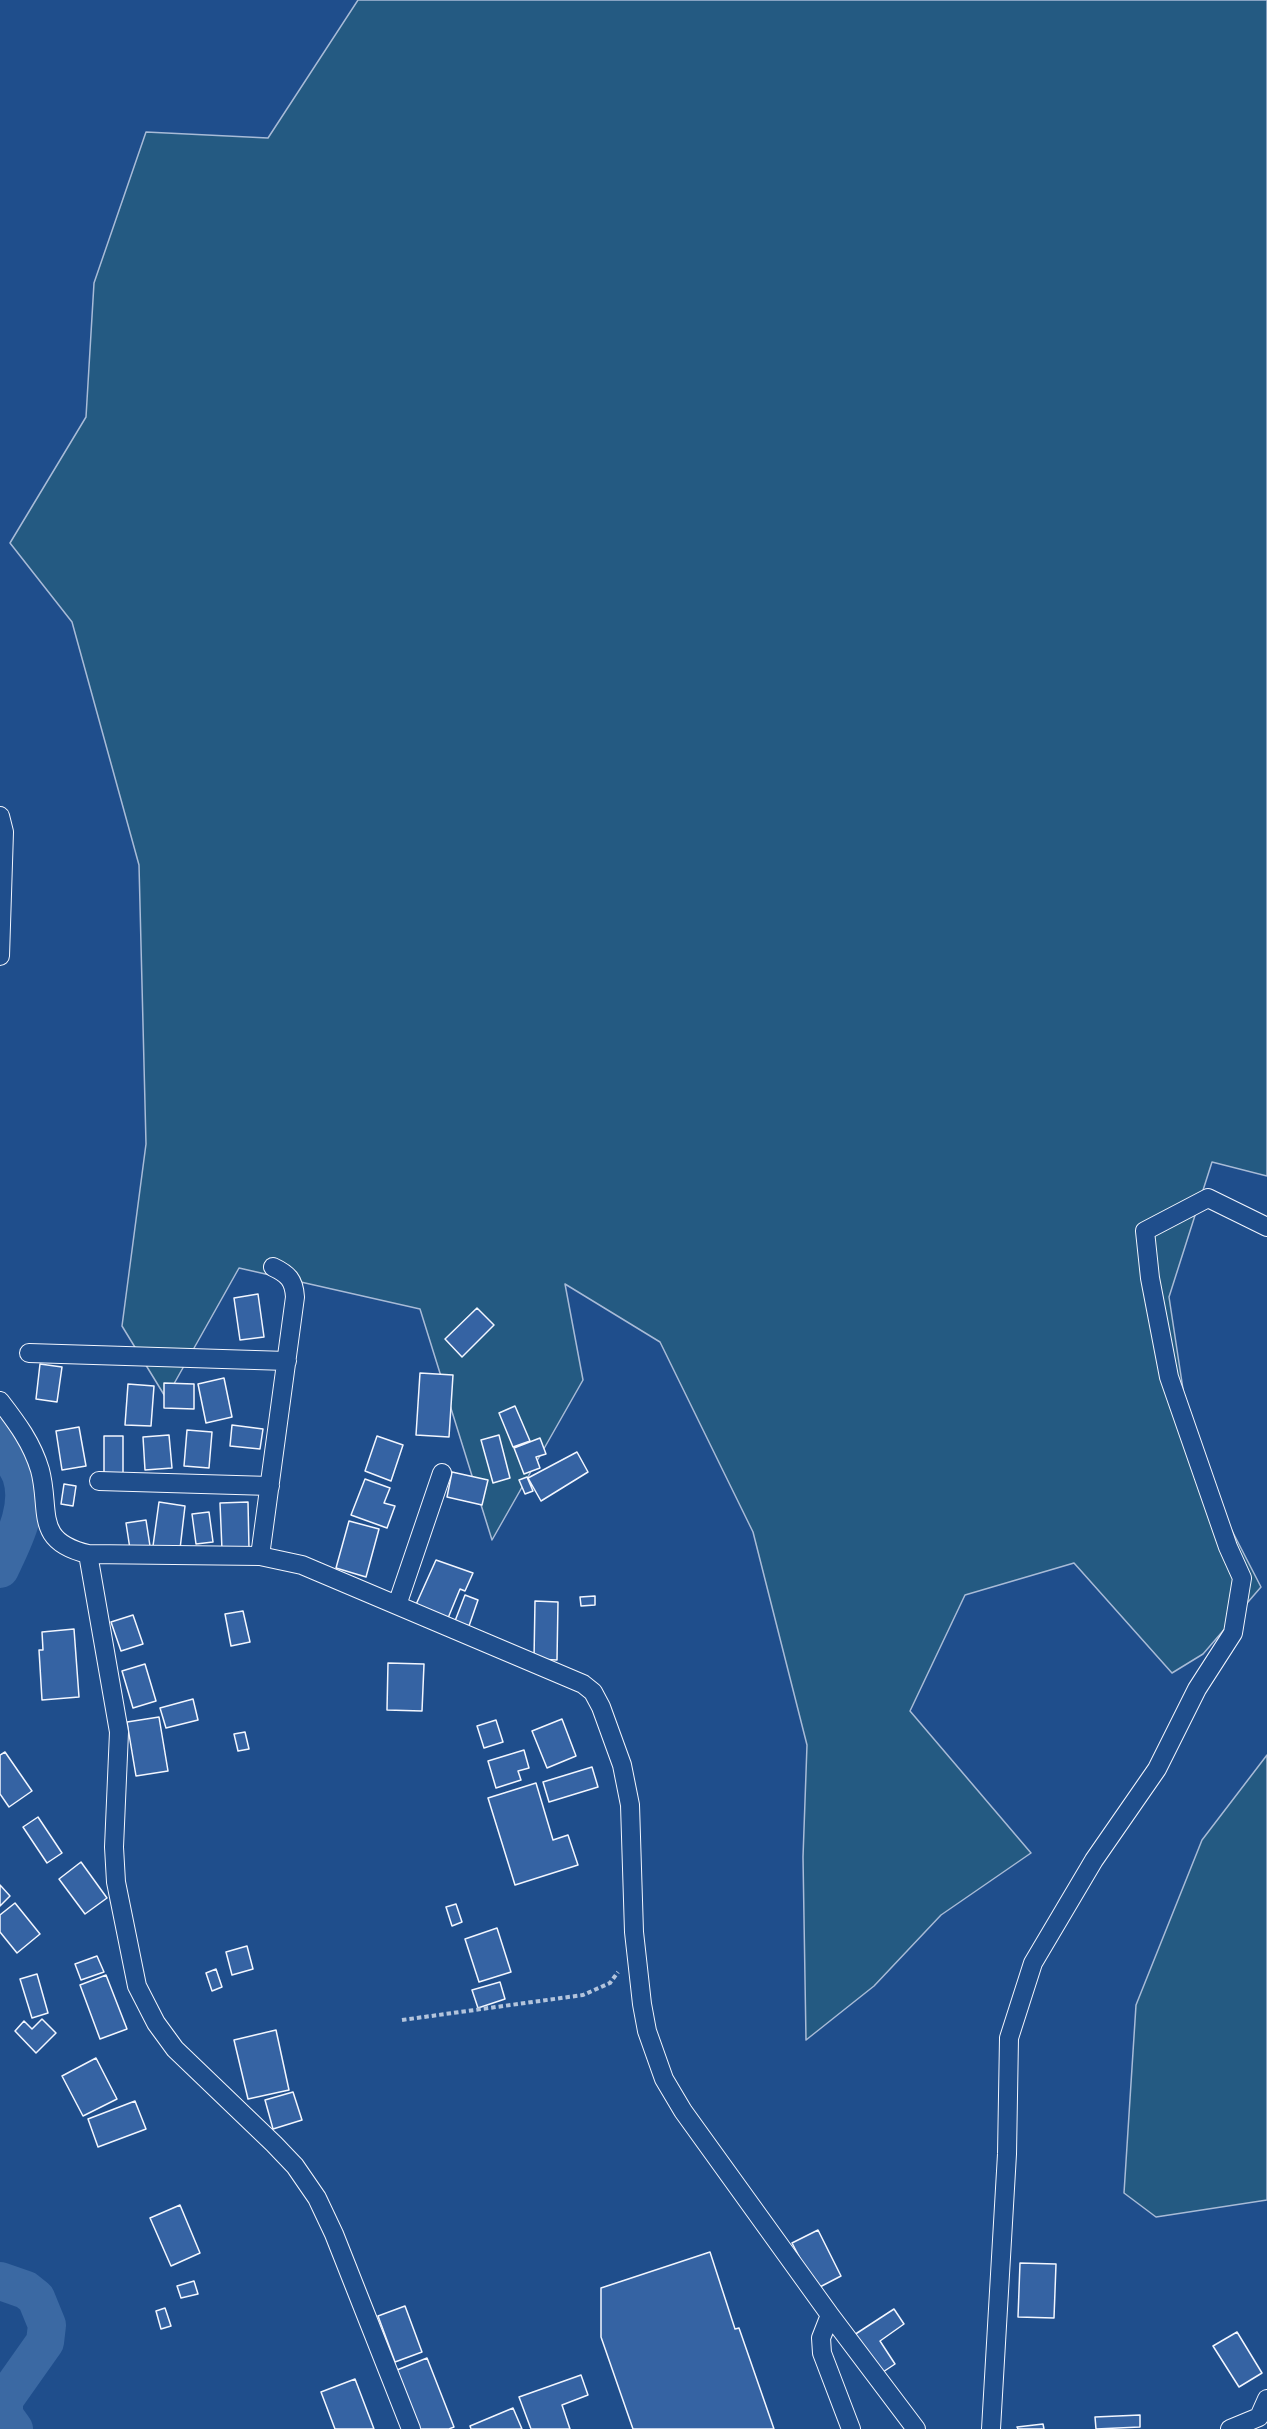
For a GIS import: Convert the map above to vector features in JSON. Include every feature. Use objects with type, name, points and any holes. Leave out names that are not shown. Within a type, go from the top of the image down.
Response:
[{"type":"street","points":[[0,816],[4,832],[0,944]]},
{"type":"street","points":[[991,2429],[1007,2154],[1010,2038],[1033,1963],[1094,1860],[1157,1769],[1197,1689],[1233,1633],[1242,1578],[1228,1547],[1169,1377],[1150,1278],[1145,1232],[1208,1198],[1267,1227]]},
{"type":"street","points":[[260,1556],[295,1297],[294,1284],[286,1273],[273,1267]]},
{"type":"street","points":[[28,1353],[287,1361]]},
{"type":"street","points":[[0,1401],[22,1428],[32,1448],[40,1472],[46,1523],[54,1537],[68,1549],[88,1554],[260,1556],[302,1565],[583,1684],[593,1692],[622,1766],[630,1805],[634,1932],[642,2004],[647,2031],[664,2079],[683,2111],[830,2315],[916,2429]]},
{"type":"street","points":[[397,1605],[442,1473]]},
{"type":"street","points":[[99,1481],[270,1486]]},
{"type":"street","points":[[88,1554],[119,1732],[114,1847],[116,1882],[137,1986],[156,2023],[175,2049],[281,2151],[317,2198],[334,2234],[411,2429]]},
{"type":"street","points":[[830,2315],[821,2338],[822,2353],[851,2429]]},
{"type":"street","points":[[1230,2429],[1262,2423],[1267,2398]]},
{"type":"path","points":[[402,2020],[583,1995],[610,1983],[622,1963]]},
{"type":"shaded area","points":[[358,0],[1267,0],[1267,1176],[1212,1162],[1169,1297],[1193,1455],[1261,1587],[1203,1654],[1172,1673],[1074,1563],[965,1595],[910,1711],[1031,1853],[941,1915],[874,1986],[806,2040],[803,1857],[807,1745],[753,1532],[660,1342],[565,1284],[583,1380],[492,1540],[420,1309],[239,1268],[166,1398],[122,1326],[146,1144],[139,865],[72,622],[10,543],[86,417],[94,283],[146,132],[268,138]]},
{"type":"shaded area","points":[[1267,1755],[1267,2200],[1156,2217],[1124,2193],[1136,2005],[1202,1840]]},
{"type":"building","points":[[258,1294],[264,1337],[240,1340],[234,1298]]},
{"type":"building","points":[[477,1308],[494,1325],[462,1357],[445,1339]]},
{"type":"building","points":[[40,1364],[62,1367],[57,1402],[36,1399]]},
{"type":"building","points":[[420,1373],[453,1375],[449,1437],[416,1435]]},
{"type":"building","points":[[224,1378],[232,1417],[206,1423],[198,1384]]},
{"type":"building","points":[[164,1383],[194,1384],[194,1409],[164,1408]]},
{"type":"building","points":[[128,1384],[154,1386],[151,1426],[125,1425]]},
{"type":"building","points":[[515,1406],[530,1441],[513,1447],[499,1413]]},
{"type":"building","points":[[232,1425],[263,1429],[260,1449],[230,1446]]},
{"type":"building","points":[[79,1427],[86,1466],[62,1470],[56,1431]]},
{"type":"building","points":[[187,1430],[212,1432],[209,1468],[184,1466]]},
{"type":"building","points":[[169,1435],[172,1468],[145,1470],[143,1437]]},
{"type":"building","points":[[499,1435],[510,1478],[493,1483],[481,1440]]},
{"type":"building","points":[[104,1436],[123,1436],[123,1473],[104,1473]]},
{"type":"building","points":[[377,1436],[403,1445],[391,1481],[365,1471]]},
{"type":"building","points":[[540,1438],[546,1454],[536,1457],[540,1468],[524,1474],[514,1448]]},
{"type":"building","points":[[577,1452],[588,1472],[541,1501],[528,1478]]},
{"type":"building","points":[[452,1472],[488,1480],[482,1505],[447,1497]]},
{"type":"building","points":[[527,1477],[533,1491],[525,1494],[519,1480]]},
{"type":"building","points":[[365,1479],[390,1488],[384,1503],[395,1506],[387,1528],[351,1515]]},
{"type":"building","points":[[64,1484],[76,1486],[73,1506],[61,1504]]},
{"type":"building","points":[[159,1502],[185,1506],[180,1549],[153,1546]]},
{"type":"building","points":[[248,1502],[249,1549],[222,1550],[220,1503]]},
{"type":"building","points":[[209,1512],[213,1542],[196,1544],[192,1514]]},
{"type":"building","points":[[146,1520],[150,1546],[130,1549],[126,1523]]},
{"type":"building","points":[[349,1521],[379,1529],[366,1577],[336,1568]]},
{"type":"building","points":[[436,1560],[473,1573],[465,1591],[460,1589],[446,1623],[414,1609]]},
{"type":"building","points":[[465,1595],[478,1600],[469,1626],[455,1621]]},
{"type":"building","points":[[595,1596],[595,1605],[581,1606],[580,1597]]},
{"type":"building","points":[[535,1601],[558,1602],[557,1660],[534,1659]]},
{"type":"building","points":[[243,1611],[250,1642],[231,1646],[225,1614]]},
{"type":"building","points":[[133,1615],[143,1644],[121,1651],[111,1622]]},
{"type":"building","points":[[74,1629],[79,1697],[42,1700],[39,1650],[43,1650],[42,1632]]},
{"type":"building","points":[[388,1663],[424,1664],[422,1711],[387,1710]]},
{"type":"building","points":[[145,1664],[156,1701],[133,1708],[122,1671]]},
{"type":"building","points":[[193,1699],[198,1720],[166,1728],[160,1708]]},
{"type":"building","points":[[159,1717],[168,1771],[136,1776],[127,1722]]},
{"type":"building","points":[[562,1719],[576,1756],[547,1768],[532,1731]]},
{"type":"building","points":[[496,1720],[503,1742],[484,1748],[477,1726]]},
{"type":"building","points":[[245,1732],[249,1749],[238,1751],[234,1734]]},
{"type":"building","points":[[524,1750],[529,1768],[518,1771],[521,1780],[496,1788],[488,1761]]},
{"type":"building","points":[[5,1752],[32,1791],[9,1807],[0,1794],[0,1755]]},
{"type":"building","points":[[592,1767],[598,1787],[549,1802],[543,1782]]},
{"type":"building","points":[[536,1783],[553,1840],[568,1835],[578,1865],[515,1885],[488,1798]]},
{"type":"building","points":[[38,1817],[62,1853],[47,1863],[23,1827]]},
{"type":"building","points":[[81,1862],[107,1898],[85,1914],[59,1879]]},
{"type":"building","points":[[0,1885],[10,1896],[0,1906]]},
{"type":"building","points":[[15,1903],[40,1934],[17,1953],[0,1932],[0,1915]]},
{"type":"building","points":[[456,1904],[462,1922],[452,1926],[446,1907]]},
{"type":"building","points":[[497,1928],[511,1972],[479,1982],[465,1939]]},
{"type":"building","points":[[247,1946],[253,1969],[232,1975],[226,1952]]},
{"type":"building","points":[[97,1956],[104,1972],[81,1980],[75,1964]]},
{"type":"building","points":[[216,1969],[222,1987],[212,1991],[206,1973]]},
{"type":"building","points":[[37,1974],[48,2013],[32,2018],[20,1979]]},
{"type":"building","points":[[106,1975],[127,2029],[100,2039],[80,1985]]},
{"type":"building","points":[[500,1982],[505,1999],[478,2008],[472,1990]]},
{"type":"building","points":[[42,2019],[56,2033],[36,2053],[15,2031],[24,2021],[32,2029]]},
{"type":"building","points":[[276,2030],[289,2090],[248,2099],[234,2040]]},
{"type":"building","points":[[96,2058],[117,2099],[83,2116],[62,2076]]},
{"type":"building","points":[[293,2092],[302,2120],[273,2129],[265,2100]]},
{"type":"building","points":[[135,2101],[146,2129],[98,2147],[88,2119]]},
{"type":"building","points":[[180,2205],[200,2253],[171,2266],[150,2218]]},
{"type":"building","points":[[818,2230],[841,2276],[816,2289],[792,2243]]},
{"type":"building","points":[[710,2252],[735,2329],[739,2328],[774,2429],[633,2429],[601,2337],[601,2288]]},
{"type":"building","points":[[1020,2263],[1056,2264],[1054,2318],[1018,2317]]},
{"type":"building","points":[[194,2281],[198,2294],[181,2298],[177,2286]]},
{"type":"building","points":[[405,2306],[422,2352],[395,2362],[378,2316]]},
{"type":"building","points":[[165,2308],[171,2326],[161,2329],[156,2311]]},
{"type":"building","points":[[894,2309],[904,2324],[880,2341],[895,2364],[880,2374],[854,2335]]},
{"type":"building","points":[[1237,2332],[1262,2373],[1239,2387],[1213,2346]]},
{"type":"building","points":[[427,2358],[454,2427],[449,2429],[420,2429],[397,2370]]},
{"type":"building","points":[[581,2375],[588,2395],[562,2405],[570,2429],[531,2429],[519,2397]]},
{"type":"building","points":[[355,2379],[374,2429],[335,2429],[321,2392]]},
{"type":"building","points":[[513,2408],[522,2429],[471,2429],[470,2426]]},
{"type":"building","points":[[1140,2415],[1140,2427],[1096,2429],[1095,2417]]},
{"type":"building","points":[[1043,2424],[1044,2429],[1018,2429],[1017,2427]]},
{"type":"waterway","points":[[0,1438],[21,1475],[24,1487],[20,1524],[0,1569]]},
{"type":"waterway","points":[[0,2281],[26,2290],[36,2298],[47,2325],[45,2342],[4,2400],[4,2415],[14,2429]]}]
